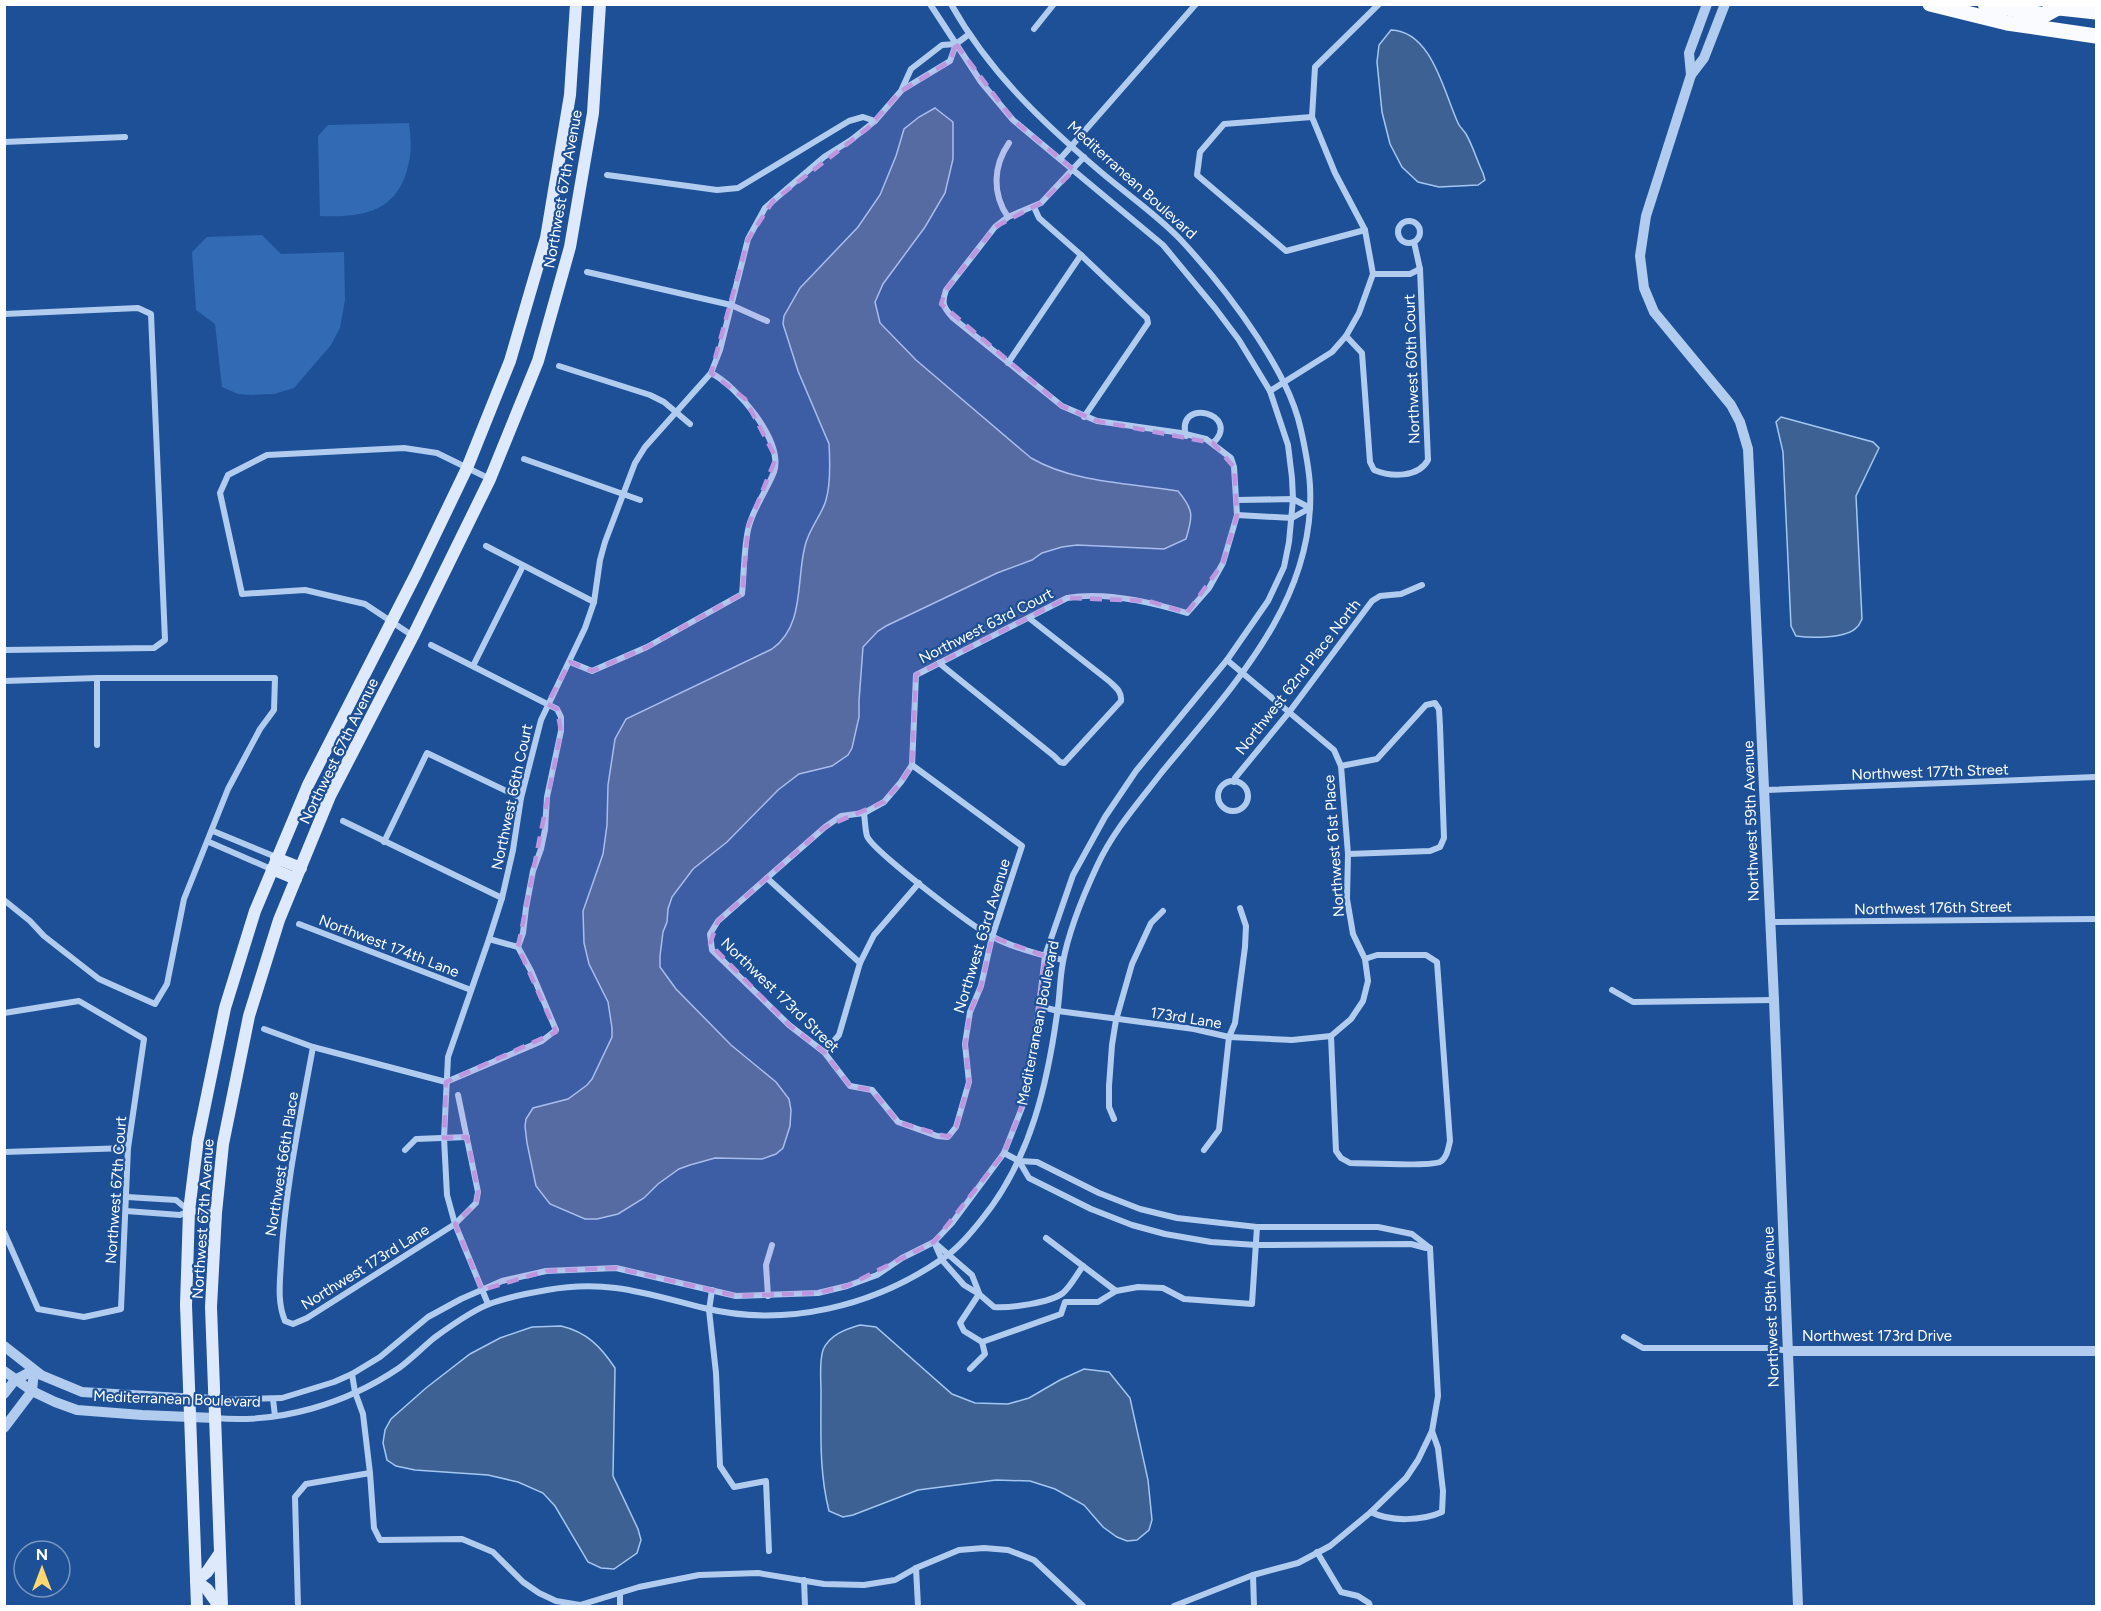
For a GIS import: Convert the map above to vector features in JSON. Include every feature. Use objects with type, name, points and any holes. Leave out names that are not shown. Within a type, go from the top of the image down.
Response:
[{"type":"main road","name":"Northwest 67th Avenue","points":[[197,1606],[186,1305],[189,1210],[198,1139],[225,1008],[255,911],[308,785],[417,572],[467,468],[510,361],[546,238],[570,95],[576,4]]},
{"type":"main road","name":"Northwest 67th Avenue","points":[[221,1606],[211,1307],[216,1213],[223,1144],[249,1016],[279,920],[330,796],[413,636],[490,479],[538,361],[570,247],[593,113],[600,4]]},
{"type":"main road","points":[[1985,4],[2045,15],[2058,8]]},
{"type":"main road","points":[[2032,4],[2097,12]]},
{"type":"main road","points":[[1940,6],[2007,23],[2097,36]]},
{"type":"main road","points":[[274,863],[298,873]]},
{"type":"main road","points":[[220,1553],[207,1572],[196,1581],[207,1589],[221,1606]]},
{"type":"street","name":"Mediterranean Boulevard","points":[[4,1346],[34,1370],[62,1385],[82,1392],[213,1400],[282,1398],[352,1374],[380,1357],[428,1317],[461,1299],[502,1281],[546,1271],[616,1268],[736,1296],[818,1293],[847,1286],[877,1275],[902,1258],[934,1242],[952,1223],[1004,1153],[1023,1106],[1030,1081],[1045,956],[1073,875],[1105,817],[1136,771],[1227,660],[1268,601],[1284,567],[1293,499],[1288,445],[1270,391],[1239,340],[1163,245],[1013,120],[981,82],[930,4]]},
{"type":"street","name":"Mediterranean Boulevard","points":[[4,1371],[32,1391],[77,1410],[215,1418],[274,1416],[323,1406],[355,1392],[398,1368],[437,1335],[488,1304],[551,1289],[594,1286],[624,1288],[709,1310],[765,1316],[817,1313],[875,1295],[906,1282],[942,1260],[971,1233],[995,1204],[1019,1161],[1043,1094],[1058,1011],[1063,960],[1079,907],[1101,858],[1127,816],[1244,673],[1271,633],[1304,555],[1310,508],[1310,482],[1299,423],[1284,382],[1263,345],[1233,301],[1178,237],[1071,147],[1005,82],[968,35],[951,4]]},
{"type":"street","points":[[1034,29],[1054,4]]},
{"type":"street","points":[[1060,159],[1196,4]]},
{"type":"street","points":[[1270,391],[1332,352],[1346,336],[1359,313],[1373,274],[1365,230],[1335,173],[1312,117],[1316,66],[1379,4]]},
{"type":"street","name":"Northwest 59th Avenue","points":[[1691,75],[1689,53],[1707,4]]},
{"type":"street","name":"Northwest 59th Avenue","points":[[1725,4],[1704,58],[1691,75],[1646,216],[1640,256],[1644,288],[1654,312],[1731,405],[1740,422],[1748,449],[1765,790],[1798,1606]]},
{"type":"street","points":[[902,91],[911,69],[942,45],[956,44],[968,35]]},
{"type":"street","points":[[902,91],[950,61],[956,44]]},
{"type":"street","name":"Northwest 66th Court","points":[[488,1304],[455,1224],[447,1195],[444,1138],[448,1057],[502,898],[513,850],[521,798],[541,720],[570,662],[594,602],[600,560],[635,463],[645,447],[711,373],[720,350],[748,239],[765,208],[824,157],[876,121],[902,91]]},
{"type":"street","points":[[607,175],[728,191],[757,178],[849,121],[863,117],[876,121]]},
{"type":"street","points":[[1312,117],[1224,124],[1200,152],[1197,175],[1286,251],[1365,230]]},
{"type":"street","points":[[4,142],[125,137]]},
{"type":"street","points":[[1008,217],[1001,207],[996,187],[1002,153],[1009,143]]},
{"type":"street","points":[[1084,158],[1048,197],[1034,207],[1008,217],[995,227],[946,290],[942,301],[943,306],[953,318],[1062,406],[1084,417],[1181,433],[1186,436],[1206,439],[1213,443],[1217,440],[1220,430],[1217,420],[1210,413],[1199,412],[1190,417],[1185,426],[1186,436]]},
{"type":"street","points":[[1034,207],[1039,218],[1081,255],[1147,318],[1148,322],[1084,417]]},
{"type":"street","name":"Northwest 60th Court","points":[[1346,336],[1362,353],[1370,462],[1374,470],[1386,475],[1412,473],[1424,468],[1428,460],[1420,269],[1414,242]]},
{"type":"street","points":[[1008,363],[1081,255]]},
{"type":"street","name":"Northwest 60th Court","points":[[1373,274],[1410,274],[1420,269]]},
{"type":"street","points":[[588,272],[731,305],[767,321]]},
{"type":"street","points":[[4,314],[138,308],[150,314],[165,639],[154,648],[4,650]]},
{"type":"street","points":[[559,366],[650,395],[664,402],[690,424]]},
{"type":"street","points":[[570,662],[592,670],[647,647],[742,594],[748,526],[774,471],[776,458],[763,426],[745,399],[729,384],[711,373]]},
{"type":"street","name":"Northwest 63rd Court","points":[[912,765],[916,675],[1067,598],[1081,596],[1149,601],[1187,613],[1209,588],[1223,562],[1237,515],[1234,467],[1231,458],[1213,443]]},
{"type":"street","points":[[413,636],[364,604],[305,590],[242,594],[220,493],[228,475],[267,455],[404,448],[437,453],[490,479]]},
{"type":"street","points":[[525,459],[640,501]]},
{"type":"street","points":[[1237,500],[1293,499],[1310,508]]},
{"type":"street","points":[[1237,515],[1292,518],[1310,508]]},
{"type":"street","points":[[486,546],[594,602]]},
{"type":"street","points":[[473,666],[523,566]]},
{"type":"street","name":"Northwest 62nd Place North","points":[[1234,782],[1372,602],[1380,596],[1401,594],[1422,585]]},
{"type":"street","points":[[939,663],[1059,762],[1064,763],[1121,701],[1120,692],[1029,618]]},
{"type":"street","points":[[431,645],[557,709],[561,717],[561,731],[547,797],[543,840],[533,871],[523,933],[518,947]]},
{"type":"street","points":[[1227,660],[1334,750],[1341,766],[1377,759],[1426,705],[1435,703],[1439,710],[1444,802],[1444,838],[1440,847],[1430,851],[1348,854]]},
{"type":"street","points":[[4,681],[97,678],[275,678],[274,710],[260,729],[228,789],[184,899],[167,984],[155,1004],[99,979],[44,936],[4,900]]},
{"type":"street","points":[[97,678],[97,745]]},
{"type":"street","points":[[384,842],[427,753],[521,798]]},
{"type":"street","points":[[860,963],[767,878],[825,827],[841,816],[864,813],[884,801],[912,765]]},
{"type":"street","name":"Northwest 63rd Avenue","points":[[912,765],[1022,846],[992,937],[981,986],[970,1012],[965,1044],[969,1082],[956,1128],[948,1137]]},
{"type":"street","name":"Northwest 61st Place","points":[[1331,1036],[1351,1019],[1363,1001],[1368,981],[1365,959],[1353,934],[1347,899],[1348,854],[1341,766]]},
{"type":"street","name":"Northwest 177th Street","points":[[1765,790],[2097,777]]},
{"type":"street","name":"Northwest 62nd Place North","points":[[1234,782],[1244,787],[1247,798],[1242,808],[1232,811],[1221,806],[1218,795],[1223,785],[1234,782]]},
{"type":"street","points":[[864,813],[867,836],[873,844],[919,883],[992,937],[1063,960]]},
{"type":"street","points":[[344,821],[502,898]]},
{"type":"street","points":[[213,831],[242,843],[274,863]]},
{"type":"street","points":[[208,842],[237,855],[274,863]]},
{"type":"street","points":[[237,855],[242,843]]},
{"type":"street","name":"Northwest 173rd Street","points":[[767,878],[718,921],[710,934],[712,950],[789,1025],[824,1052],[850,1086],[872,1090],[898,1122],[937,1136],[948,1137]]},
{"type":"street","points":[[824,1052],[839,1035],[860,963],[874,935],[919,883]]},
{"type":"street","points":[[1204,1150],[1219,1130],[1229,1037],[1235,1023],[1246,926],[1240,908]]},
{"type":"street","points":[[1114,1119],[1109,1107],[1109,1086],[1116,1020],[1132,963],[1151,923],[1164,911]]},
{"type":"street","name":"Northwest 176th Street","points":[[1770,922],[2097,919]]},
{"type":"street","name":"Northwest 174th Lane","points":[[299,924],[471,990]]},
{"type":"street","points":[[264,1029],[313,1047],[446,1082],[542,1041],[556,1030],[531,971],[518,947],[489,939]]},
{"type":"street","points":[[1331,1036],[1336,1151],[1341,1158],[1350,1163],[1427,1164],[1440,1161],[1446,1156],[1450,1142],[1437,962],[1426,955],[1377,956],[1365,959]]},
{"type":"street","points":[[1612,990],[1633,1002],[1774,1000]]},
{"type":"street","name":"Northwest 67th Court","points":[[4,1013],[79,1001],[144,1039],[128,1148],[120,1308],[84,1317],[38,1309],[4,1232]]},
{"type":"street","name":"173rd Lane","points":[[1039,1005],[1058,1011],[1194,1029],[1229,1037],[1292,1040],[1331,1036]]},
{"type":"street","name":"Northwest 66th Place","points":[[285,1321],[279,1293],[284,1216],[313,1047]]},
{"type":"street","name":"Northwest 173rd Lane","points":[[285,1321],[293,1324],[307,1318],[455,1224],[476,1203],[478,1192],[458,1095]]},
{"type":"street","points":[[405,1150],[416,1139],[467,1137]]},
{"type":"street","points":[[4,1152],[128,1148]]},
{"type":"street","points":[[1004,1153],[1019,1161],[1037,1162],[1099,1193],[1140,1209],[1177,1218],[1257,1227],[1378,1227],[1412,1234],[1430,1248],[1438,1395],[1432,1431],[1418,1461],[1406,1478],[1371,1512],[1330,1546],[1298,1563],[1253,1575],[1174,1606]]},
{"type":"street","points":[[1019,1161],[1029,1178],[1091,1209],[1132,1225],[1165,1234],[1256,1245],[1411,1245],[1430,1248]]},
{"type":"street","points":[[127,1197],[176,1200],[189,1210],[216,1213]]},
{"type":"street","points":[[126,1211],[180,1215],[189,1210]]},
{"type":"street","points":[[1057,1295],[1065,1302],[1098,1302],[1116,1291],[1138,1287],[1163,1288],[1184,1299],[1251,1304],[1257,1227]]},
{"type":"street","points":[[1046,1238],[1116,1291]]},
{"type":"street","points":[[934,1242],[972,1275],[979,1294]]},
{"type":"street","points":[[934,1242],[942,1260],[964,1285],[979,1294],[989,1304],[997,1307],[1012,1307],[1063,1293],[1083,1266]]},
{"type":"street","points":[[768,1296],[766,1265],[772,1245]]},
{"type":"street","points":[[712,1290],[709,1310],[717,1373],[720,1466],[734,1487],[766,1481],[769,1551]]},
{"type":"street","points":[[970,1369],[985,1354],[982,1341],[964,1330],[960,1323],[979,1294]]},
{"type":"street","points":[[982,1341],[1061,1314],[1065,1302]]},
{"type":"street","name":"Northwest 173rd Drive","points":[[1624,1337],[1642,1348],[1770,1348],[1788,1351],[2097,1351]]},
{"type":"street","points":[[4,1394],[15,1380],[34,1370]]},
{"type":"street","points":[[4,1428],[32,1391],[34,1370]]},
{"type":"street","points":[[352,1374],[355,1392],[363,1414],[374,1528],[380,1540],[462,1539],[493,1552],[523,1582],[556,1604],[580,1605],[639,1587],[699,1575],[758,1573],[824,1584],[864,1585],[895,1580],[916,1568],[959,1550],[984,1548],[1008,1550],[1034,1560],[1083,1606]]},
{"type":"street","points":[[273,1399],[274,1416]]},
{"type":"street","points":[[1371,1512],[1381,1518],[1429,1518],[1442,1512],[1443,1491],[1438,1448],[1432,1431]]},
{"type":"street","points":[[298,1606],[295,1497],[306,1484],[370,1473]]},
{"type":"street","points":[[1317,1552],[1341,1592],[1358,1596],[1370,1606]]},
{"type":"street","points":[[916,1568],[918,1606]]},
{"type":"street","points":[[1253,1575],[1254,1606]]},
{"type":"street","points":[[804,1580],[805,1606]]},
{"type":"street","points":[[620,1594],[620,1606]]},
{"type":"highlighted area","points":[[956,44],[1013,120],[1074,170],[1041,203],[995,227],[946,290],[941,304],[1062,406],[1097,421],[1213,443],[1234,467],[1237,515],[1223,563],[1187,613],[1149,601],[1067,598],[916,675],[912,765],[901,782],[884,802],[825,827],[718,921],[710,944],[789,1025],[824,1052],[850,1086],[872,1090],[898,1122],[948,1137],[956,1127],[969,1082],[965,1044],[970,1012],[981,986],[992,937],[1045,956],[1030,1081],[1004,1153],[934,1242],[847,1286],[818,1293],[736,1296],[616,1268],[546,1271],[482,1290],[455,1224],[476,1203],[478,1192],[467,1137],[444,1138],[446,1082],[556,1032],[518,947],[561,731],[557,709],[547,704],[570,662],[592,671],[647,647],[742,594],[748,526],[776,458],[745,399],[711,373],[748,239],[773,201],[868,128],[901,91],[950,61]]},
{"type":"shaded area","points":[[1391,30],[1405,33],[1417,41],[1435,66],[1458,123],[1483,173],[1485,180],[1478,185],[1439,187],[1418,182],[1402,167],[1390,144],[1382,112],[1377,62],[1379,45]]},
{"type":"shaded area","points":[[935,108],[953,122],[953,159],[945,193],[925,227],[883,284],[875,302],[880,323],[916,360],[1031,458],[1065,473],[1121,484],[1178,491],[1187,503],[1191,514],[1186,539],[1164,549],[1077,545],[1042,553],[1032,560],[997,573],[886,626],[863,647],[859,717],[852,748],[848,755],[832,766],[799,774],[778,790],[727,842],[693,869],[672,897],[663,932],[660,967],[676,989],[731,1045],[776,1082],[789,1099],[790,1126],[783,1148],[776,1154],[762,1159],[715,1158],[690,1165],[679,1169],[658,1184],[644,1198],[618,1214],[585,1219],[550,1204],[536,1186],[525,1126],[526,1119],[533,1108],[568,1099],[587,1085],[612,1037],[608,1002],[589,964],[584,943],[583,911],[603,854],[607,825],[608,785],[615,739],[626,719],[772,649],[783,639],[790,628],[798,602],[805,546],[826,500],[830,465],[829,444],[798,371],[783,324],[784,316],[800,288],[858,227],[880,195],[904,129]]},
{"type":"shaded area","points":[[409,123],[411,148],[406,174],[391,199],[367,212],[353,215],[320,216],[318,136],[328,125]]},
{"type":"shaded area","points":[[262,235],[281,254],[344,252],[345,300],[340,328],[331,345],[294,388],[274,394],[238,394],[222,387],[215,324],[196,310],[192,252],[207,237]]},
{"type":"shaded area","points":[[1781,417],[1873,442],[1879,448],[1856,496],[1862,619],[1858,626],[1845,634],[1819,637],[1796,636],[1791,626],[1783,452],[1776,422]]},
{"type":"shaded area","points":[[860,1325],[876,1327],[952,1394],[975,1403],[1008,1404],[1029,1398],[1084,1369],[1109,1372],[1130,1398],[1148,1480],[1152,1520],[1149,1530],[1137,1540],[1127,1541],[1117,1537],[1103,1527],[1084,1505],[1055,1489],[1030,1481],[996,1480],[918,1490],[843,1517],[829,1511],[821,1452],[820,1371],[822,1355],[829,1340]]},
{"type":"shaded area","points":[[561,1326],[586,1336],[604,1353],[615,1368],[613,1476],[641,1540],[637,1553],[614,1569],[601,1568],[588,1562],[555,1506],[543,1493],[518,1482],[488,1475],[415,1470],[396,1466],[387,1460],[383,1443],[385,1430],[391,1419],[470,1354],[500,1338],[532,1327]]}]
